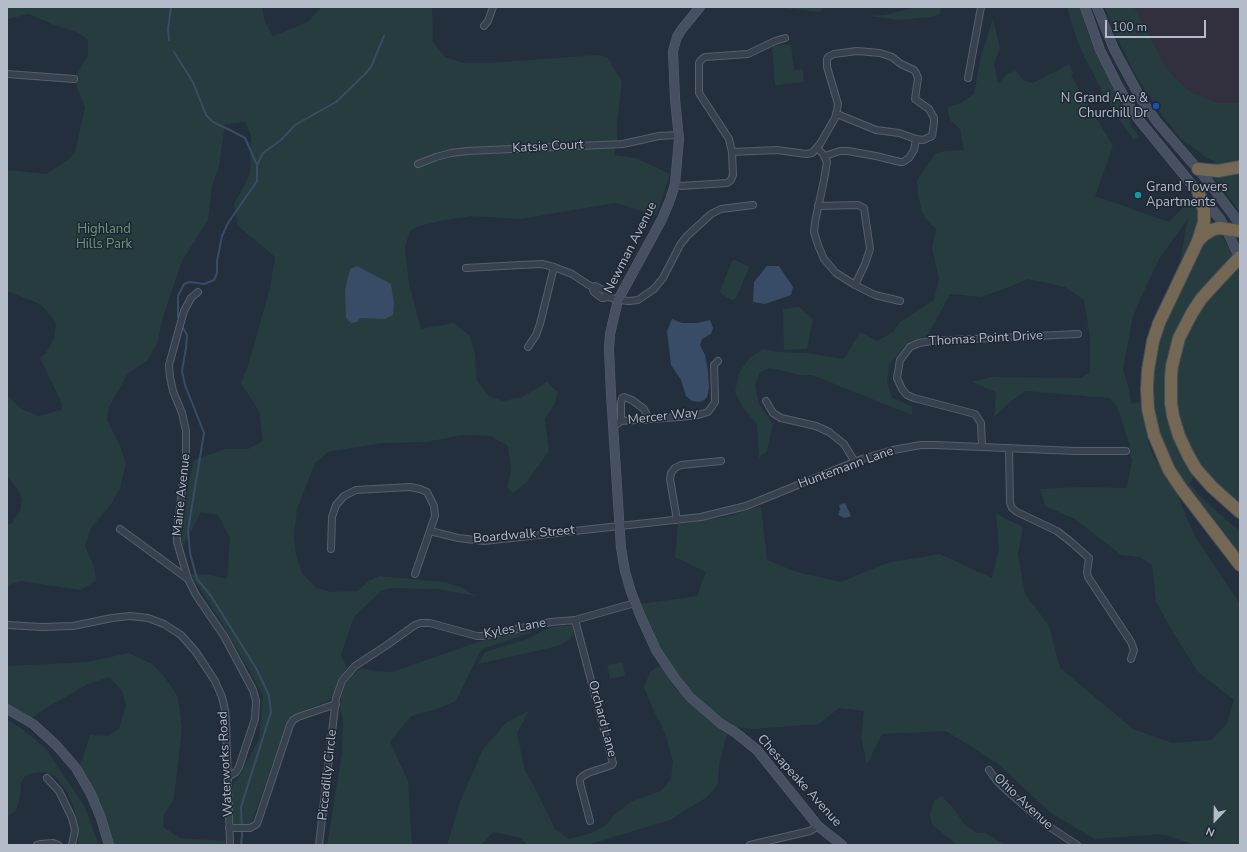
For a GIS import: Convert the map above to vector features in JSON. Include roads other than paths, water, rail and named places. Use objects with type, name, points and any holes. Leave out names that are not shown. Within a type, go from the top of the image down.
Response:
[{"type":"highway","points":[[1198,169],[1218,171],[1240,166]]},
{"type":"highway","points":[[1198,191],[1205,216],[1198,241],[1159,323],[1153,341],[1148,370],[1148,409],[1154,435],[1169,470],[1240,565]]},
{"type":"highway","points":[[1198,241],[1212,230],[1219,228],[1240,231]]},
{"type":"highway","points":[[1240,258],[1201,298],[1179,338],[1171,372],[1171,403],[1179,436],[1194,465],[1212,487],[1240,512]]},
{"type":"street","points":[[484,26],[488,21],[493,7]]},
{"type":"street","name":"Newman Avenue","points":[[635,603],[626,571],[619,525],[609,349],[610,334],[618,300],[662,219],[675,184],[678,135],[673,51],[677,38],[682,29],[700,7]]},
{"type":"street","points":[[968,78],[981,7]]},
{"type":"street","points":[[1085,7],[1092,31],[1102,55],[1131,108],[1139,120],[1214,211],[1226,229],[1240,258]]},
{"type":"street","points":[[1098,7],[1114,48],[1141,99],[1158,122],[1198,169],[1240,224]]},
{"type":"street","points":[[675,184],[681,186],[727,183],[731,180],[733,175],[732,152],[729,139],[699,93],[699,63],[702,58],[748,54],[774,41],[785,38]]},
{"type":"street","points":[[732,152],[777,150],[809,154],[812,153],[817,148],[836,114],[838,104],[827,66],[827,59],[834,54],[857,51],[880,53],[892,57],[901,64],[914,70],[918,78],[914,99],[933,113],[934,123],[932,136],[923,140],[899,133],[876,130],[836,114]]},
{"type":"street","points":[[7,74],[74,79]]},
{"type":"street","name":"Katsie Court","points":[[418,164],[451,153],[468,151],[623,144],[659,136],[678,135]]},
{"type":"street","points":[[824,156],[840,151],[848,151],[876,156],[896,162],[904,162],[912,155],[916,139]]},
{"type":"street","points":[[817,148],[827,162],[814,232],[824,259],[836,273],[855,285],[875,295],[900,301]]},
{"type":"street","points":[[466,268],[542,264],[572,274],[592,287],[595,286],[605,291],[609,297],[618,300],[638,300],[654,289],[664,278],[680,245],[687,236],[711,214],[721,210],[753,205]]},
{"type":"street","points":[[818,206],[858,205],[864,208],[870,249],[855,285]]},
{"type":"street","points":[[528,347],[536,335],[540,324],[554,267]]},
{"type":"street","name":"Maine Avenue","points":[[198,292],[191,298],[187,305],[170,365],[170,377],[182,413],[186,431],[186,457],[177,542],[188,579],[196,595],[224,636],[253,690],[256,701],[255,719],[239,767],[236,772],[228,777]]},
{"type":"street","name":"Thomas Point Drive","points":[[982,447],[981,423],[976,414],[914,398],[907,395],[902,389],[897,378],[898,366],[900,360],[910,347],[920,343],[932,341],[1078,334]]},
{"type":"street","name":"Mercer Way","points":[[613,427],[621,421],[698,415],[708,412],[716,396],[714,365],[718,361]]},
{"type":"street","points":[[621,421],[621,403],[624,397],[632,400],[644,409],[647,415],[646,420]]},
{"type":"street","points":[[766,401],[773,413],[781,418],[816,426],[830,432],[844,444],[855,462]]},
{"type":"street","name":"Huntemann Lane","points":[[619,525],[701,517],[746,506],[855,462],[893,450],[921,445],[1075,451],[1126,451]]},
{"type":"street","points":[[1009,448],[1010,503],[1012,508],[1017,512],[1056,531],[1089,558],[1087,572],[1088,577],[1131,642],[1134,650],[1131,660]]},
{"type":"street","points":[[677,520],[670,479],[671,473],[675,468],[681,465],[721,461]]},
{"type":"street","points":[[331,549],[331,521],[333,513],[342,498],[348,493],[356,490],[415,487],[426,492],[434,509],[434,516],[430,531],[415,574]]},
{"type":"street","name":"Boardwalk Street","points":[[430,531],[458,538],[484,540],[619,525]]},
{"type":"street","points":[[120,529],[188,579]]},
{"type":"street","name":"Kyles Lane","points":[[336,704],[342,681],[355,666],[388,645],[415,625],[430,623],[477,636],[496,634],[551,622],[575,620],[635,603]]},
{"type":"street","name":"Chesapeake Avenue","points":[[635,603],[647,633],[656,650],[683,689],[720,723],[736,733],[757,750],[818,826],[842,845]]},
{"type":"street","name":"Waterworks Road","points":[[7,625],[42,627],[66,626],[130,616],[148,618],[181,635],[196,652],[215,681],[222,697],[226,724],[232,828],[230,845]]},
{"type":"street","name":"Orchard Lane","points":[[575,620],[613,763],[612,766],[583,776],[580,779],[590,821]]},
{"type":"street","points":[[232,828],[250,828],[257,824],[293,720],[336,704]]},
{"type":"street","name":"Piccadilly Circle","points":[[319,845],[336,704]]},
{"type":"street","points":[[7,709],[33,724],[76,768],[91,794],[101,818],[109,845]]},
{"type":"street","name":"Ohio Avenue","points":[[989,770],[997,781],[1048,826],[1077,845]]},
{"type":"street","points":[[47,778],[58,789],[72,818],[75,830],[72,845]]},
{"type":"street","points":[[750,845],[810,831],[818,826]]},
{"type":"street","points":[[37,845],[52,843],[58,845]]},
{"type":"water","points":[[357,266],[391,284],[394,304],[393,315],[385,319],[360,318],[357,322],[351,323],[346,318],[345,290],[350,269]]},
{"type":"water","points":[[767,266],[779,266],[793,287],[791,295],[765,304],[753,302],[754,282]]},
{"type":"water","points":[[672,319],[682,323],[697,323],[710,320],[713,328],[711,334],[702,339],[700,345],[705,355],[709,388],[707,397],[700,402],[692,401],[686,396],[681,380],[671,365],[667,331]]},
{"type":"water","points":[[845,503],[851,516],[845,518],[838,515],[840,509],[839,505]]},
{"type":"waterway","points":[[169,40],[168,29],[171,7]]},
{"type":"waterway","points":[[257,165],[263,153],[281,140],[295,125],[336,102],[365,74],[371,67],[384,36]]},
{"type":"waterway","points":[[174,52],[193,82],[206,115],[213,122],[245,138],[257,165],[257,181],[228,223],[222,236],[217,261],[217,273],[214,280],[204,284],[190,282],[184,284],[178,296],[178,317],[180,320]]},
{"type":"waterway","points":[[182,326],[187,335],[182,371],[185,385],[204,433],[188,530],[190,553],[197,579],[211,596],[256,668],[269,695],[271,712],[241,807],[241,845]]},
{"type":"place","name":"N Grand Ave & Churchill Dr","points":[[1156,106]]},
{"type":"place","name":"Grand Towers Apartments","points":[[1138,195]]},
{"type":"park label","name":"Highland Hills Park","points":[[104,238]]}]
